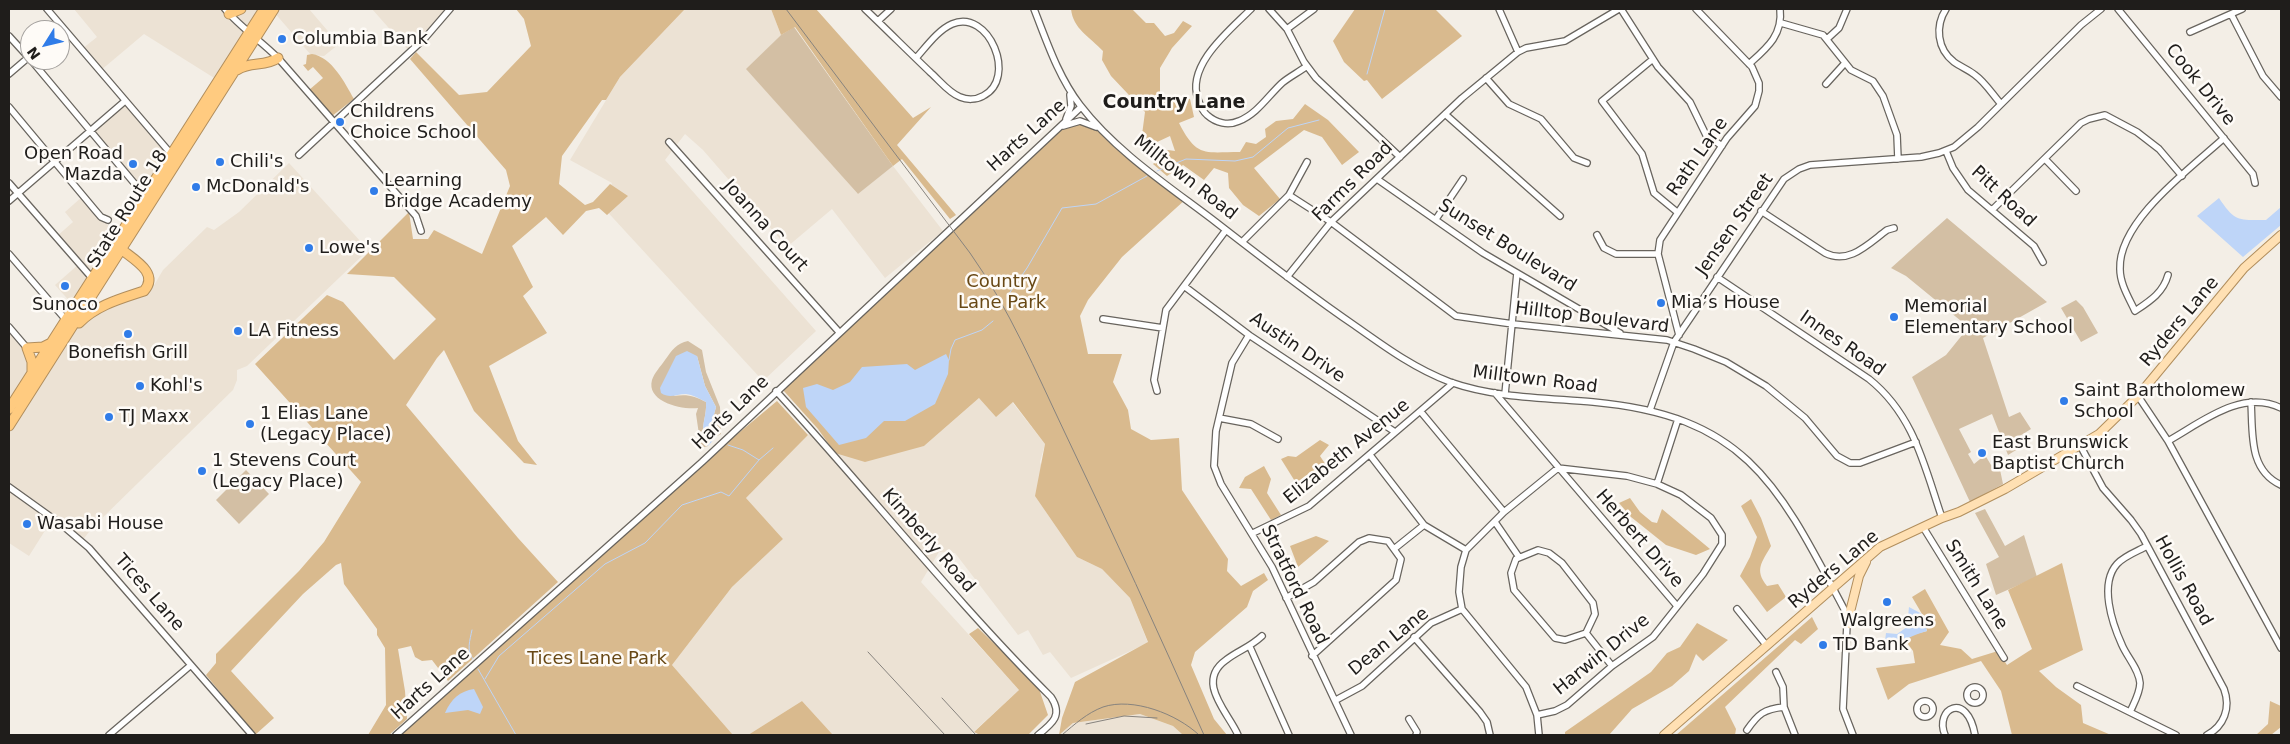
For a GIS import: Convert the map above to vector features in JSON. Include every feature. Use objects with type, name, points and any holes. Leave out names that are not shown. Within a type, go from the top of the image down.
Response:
[{"type":"highway","points":[[227,12],[241,9]]},
{"type":"highway","name":"State Route 18","points":[[9,409],[92,278],[116,248],[235,72],[264,9]]},
{"type":"highway","name":"State Route 18","points":[[9,426],[66,336],[145,196],[253,35],[274,9]]},
{"type":"highway","points":[[235,72],[248,64],[268,63],[278,58]]},
{"type":"highway","points":[[66,336],[89,313],[100,306],[144,290],[148,286],[148,271],[116,248]]},
{"type":"highway","points":[[32,373],[32,362],[27,348],[43,347],[51,342]]},
{"type":"main road","name":"Ryders Lane","points":[[1664,735],[1833,587],[1894,539],[1959,512],[2005,489],[2100,434],[2138,396],[2244,268],[2281,235]]},
{"type":"main road","points":[[1847,624],[1859,576],[1867,559]]},
{"type":"street","points":[[47,9],[56,20]]},
{"type":"street","points":[[299,154],[425,38],[450,9]]},
{"type":"street","points":[[865,9],[949,90],[961,98],[980,98],[991,91],[999,79],[1000,67],[990,40],[982,29],[972,23],[958,22],[944,29],[916,58]]},
{"type":"street","points":[[878,21],[891,9]]},
{"type":"street","name":"Milltown Road","points":[[1034,9],[1067,87],[1081,107],[1103,132],[1287,277],[1395,354],[1427,372],[1454,383],[1495,393],[1613,404],[1650,410],[1678,419],[1730,445],[1745,457],[1767,479],[1789,509],[1844,609],[1847,624],[1843,709],[1853,735]]},
{"type":"street","points":[[1252,9],[1224,36],[1198,71],[1195,81],[1196,94],[1205,114],[1224,124],[1239,121],[1250,114],[1283,82],[1307,66]]},
{"type":"street","points":[[1269,9],[1287,29],[1307,66],[1316,78],[1400,157]]},
{"type":"street","points":[[1287,29],[1314,9]]},
{"type":"street","points":[[1499,9],[1518,52],[1526,48],[1565,41],[1620,9],[1665,76],[1690,102],[1706,135],[1722,146]]},
{"type":"street","points":[[1696,9],[1749,64],[1770,44],[1781,23],[1780,9]]},
{"type":"street","points":[[1827,39],[1839,28],[1847,9]]},
{"type":"street","points":[[1946,9],[1939,28],[1940,40],[1945,52],[1956,64],[1975,74],[2001,104]]},
{"type":"street","name":"Jensen Street","points":[[1650,410],[1674,342],[1761,210],[1784,179],[1804,167],[1816,164],[1920,158],[1946,151],[1969,135],[2081,25],[2101,9]]},
{"type":"street","name":"Cook Drive","points":[[2118,9],[2253,174],[2255,183]]},
{"type":"street","points":[[2190,32],[2242,9]]},
{"type":"street","points":[[227,12],[278,58],[416,216],[421,231]]},
{"type":"street","points":[[2231,14],[2259,68],[2281,97]]},
{"type":"street","points":[[1781,23],[1817,32],[1827,39],[1851,70],[1873,81],[1883,96],[1897,134],[1898,159]]},
{"type":"street","points":[[9,36],[20,48]]},
{"type":"street","points":[[70,37],[172,155]]},
{"type":"street","name":"Farms Road","points":[[1287,277],[1331,222],[1445,114],[1518,52]]},
{"type":"street","points":[[1653,59],[1602,100],[1642,154],[1654,193],[1677,212]]},
{"type":"street","points":[[1826,84],[1845,63]]},
{"type":"street","name":"Rath Lane","points":[[1658,254],[1660,240],[1677,212],[1722,146],[1755,106],[1758,99],[1759,83],[1749,64]]},
{"type":"street","points":[[9,74],[20,66]]},
{"type":"street","points":[[40,70],[145,196]]},
{"type":"street","points":[[1486,78],[1509,104],[1541,119],[1574,158],[1587,163]]},
{"type":"street","points":[[1065,121],[1072,101],[1067,87]]},
{"type":"street","points":[[9,201],[89,130],[125,101]]},
{"type":"street","points":[[9,107],[101,217],[108,220]]},
{"type":"street","name":"Harts Lane","points":[[396,735],[660,500],[1081,107]]},
{"type":"street","points":[[1445,114],[1560,216]]},
{"type":"street","points":[[1992,210],[2081,123],[2089,118],[2105,116],[2137,132],[2158,149],[2182,176]]},
{"type":"street","points":[[1054,131],[1068,124],[1080,121],[1091,124],[1103,132]]},
{"type":"street","points":[[2168,275],[2165,285],[2154,299],[2135,311],[2126,292],[2120,269],[2122,246],[2154,201],[2224,138]]},
{"type":"street","name":"Joanna Court","points":[[669,142],[839,332]]},
{"type":"street","name":"Pitt Road","points":[[1946,151],[1953,168],[1968,190],[2034,246],[2043,262]]},
{"type":"street","points":[[2045,159],[2076,191]]},
{"type":"street","points":[[1242,242],[1289,195],[1307,162]]},
{"type":"street","name":"Sunset Boulevard","points":[[1377,179],[1483,253],[1623,335]]},
{"type":"street","points":[[1436,219],[1463,179]]},
{"type":"street","points":[[9,183],[92,278]]},
{"type":"street","name":"Hilltop Boulevard","points":[[1289,195],[1331,222],[1456,316],[1674,342],[1726,362],[1766,386],[1805,418],[1837,456],[1845,462],[1860,463],[1916,442]]},
{"type":"street","points":[[1761,210],[1825,253],[1836,257],[1851,256],[1887,230],[1894,228]]},
{"type":"street","points":[[1157,391],[1154,380],[1166,310],[1226,230]]},
{"type":"street","points":[[1597,235],[1604,248],[1616,254],[1658,254],[1679,335]]},
{"type":"street","points":[[9,254],[66,320]]},
{"type":"street","points":[[1505,394],[1517,273]]},
{"type":"street","name":"Innes Road","points":[[1717,277],[1879,387],[1898,408],[1916,442],[1942,518]]},
{"type":"street","name":"Austin Drive","points":[[1184,286],[1249,335],[1395,432]]},
{"type":"street","points":[[1103,319],[1163,328]]},
{"type":"street","points":[[1592,332],[1596,319]]},
{"type":"street","points":[[9,327],[27,348]]},
{"type":"street","name":"Stratford Road","points":[[1249,335],[1232,363],[1219,418],[1213,458],[1216,474],[1272,567],[1312,656],[1336,700],[1351,735]]},
{"type":"street","name":"Elizabeth Avenue","points":[[1253,533],[1308,506],[1454,383]]},
{"type":"street","name":"Kimberly Road","points":[[776,391],[820,438],[936,574],[1051,697],[1058,710],[1053,722],[1042,734]]},
{"type":"street","name":"Herbert Drive","points":[[1495,393],[1558,468],[1677,606],[1713,560],[1722,544],[1722,535],[1718,526],[1700,509],[1681,496],[1657,484],[1626,476],[1558,468]]},
{"type":"street","points":[[2138,396],[2168,441],[2281,648]]},
{"type":"street","points":[[2168,441],[2231,406],[2251,402],[2268,403],[2281,408]]},
{"type":"street","points":[[2251,402],[2256,458],[2265,474],[2281,486]]},
{"type":"street","points":[[1421,412],[1504,512]]},
{"type":"street","points":[[1219,418],[1251,424],[1278,440]]},
{"type":"street","points":[[1657,484],[1678,419]]},
{"type":"street","name":"Hollis Road","points":[[2080,445],[2103,488],[2131,520],[2147,546],[2226,693],[2227,708],[2224,718],[2215,730],[2207,735]]},
{"type":"street","points":[[1370,454],[1424,524],[1466,550]]},
{"type":"street","points":[[1539,735],[1537,715],[1530,695],[1521,679],[1462,609],[1459,592],[1460,575],[1466,550],[1504,512],[1558,468]]},
{"type":"street","name":"Tices Lane","points":[[9,487],[82,541],[252,735]]},
{"type":"street","points":[[1494,522],[1519,557]]},
{"type":"street","points":[[1394,549],[1424,524]]},
{"type":"street","name":"Smith Lane","points":[[1923,527],[2004,658]]},
{"type":"street","points":[[1286,598],[1314,582],[1360,542],[1369,538],[1388,541],[1401,559],[1396,580],[1312,656]]},
{"type":"street","points":[[2130,712],[2138,694],[2139,679],[2122,644],[2111,612],[2108,594],[2110,578],[2118,562],[2147,546]]},
{"type":"street","points":[[1538,550],[1549,553],[1562,563],[1593,603],[1595,614],[1586,633],[1565,640],[1555,638],[1518,596],[1512,585],[1510,577],[1513,565],[1519,557],[1538,550]]},
{"type":"street","name":"Harwin Drive","points":[[1537,715],[1567,706],[1612,666],[1653,637],[1677,606]]},
{"type":"street","name":"Dean Lane","points":[[1336,700],[1362,686],[1414,637],[1432,623],[1462,609]]},
{"type":"street","points":[[1737,609],[1767,646]]},
{"type":"street","points":[[1586,633],[1612,666]]},
{"type":"street","points":[[1238,735],[1232,720],[1216,699],[1213,687],[1218,667],[1234,654],[1250,647],[1262,636]]},
{"type":"street","points":[[1414,637],[1488,722],[1490,735]]},
{"type":"street","points":[[1250,647],[1289,735]]},
{"type":"street","points":[[109,735],[191,665]]},
{"type":"street","points":[[1776,672],[1783,687],[1784,707],[1796,735]]},
{"type":"street","points":[[2078,686],[2176,735]]},
{"type":"street","points":[[1967,712],[1973,703]]},
{"type":"street","points":[[1747,730],[1754,719],[1768,709],[1784,707]]},
{"type":"street","points":[[1945,735],[1942,724],[1943,719],[1952,709],[1967,712],[1973,722],[1975,735]]},
{"type":"street","points":[[1933,712],[1943,719]]},
{"type":"street","points":[[1409,719],[1417,732],[1416,735]]},
{"type":"shaded area","points":[[74,9],[264,9],[219,81],[144,34],[100,71],[82,49],[97,37]]},
{"type":"shaded area","points":[[275,9],[309,9],[339,44],[324,56],[311,55],[273,11]]},
{"type":"shaded area","points":[[372,9],[450,9],[410,52]]},
{"type":"shaded area","points":[[685,9],[771,9],[781,35],[747,69],[858,194],[893,166],[943,231],[885,278],[832,209],[787,247],[703,150],[685,134],[665,160],[816,331],[763,381],[602,206],[612,183],[570,160],[620,77]]},
{"type":"shaded area","points":[[794,27],[893,166],[858,194],[746,69],[781,35]]},
{"type":"shaded area","points":[[125,101],[172,155],[145,196],[89,130]]},
{"type":"shaded area","points":[[289,163],[362,243],[365,249],[363,255],[247,366],[237,370],[237,380],[233,390],[92,528],[82,541],[53,518],[29,556],[9,543],[9,426],[66,336],[100,306],[153,287],[163,270],[207,227],[214,230],[239,212]]},
{"type":"shaded area","points":[[83,196],[118,237],[74,306],[55,285],[79,264],[56,237],[73,222],[65,212]]},
{"type":"shaded area","points":[[1947,218],[2047,302],[1983,338],[2009,417],[2020,412],[2031,429],[2018,437],[2021,447],[2008,455],[1992,414],[1959,429],[1971,452],[1968,454],[1974,464],[1985,455],[1991,465],[1998,460],[2003,484],[1970,502],[1912,377],[1946,355],[1963,334],[1961,321],[1906,276],[1891,268]]},
{"type":"shaded area","points":[[2076,300],[2083,307],[2098,333],[2081,342],[2061,308]]},
{"type":"shaded area","points":[[9,327],[27,348],[32,362],[9,409]]},
{"type":"shaded area","points":[[688,341],[702,350],[706,372],[720,407],[721,434],[717,436],[712,422],[716,407],[705,386],[697,356],[674,396],[691,396],[706,402],[703,428],[708,446],[701,448],[696,414],[698,408],[683,408],[667,403],[654,394],[652,388],[654,375],[670,353],[678,345]]},
{"type":"shaded area","points":[[979,398],[1012,402],[1045,444],[1040,462],[1077,557],[1102,569],[1130,598],[1148,643],[1071,678],[1050,652],[1043,655],[1028,630],[1018,635],[955,553],[939,552],[921,582],[1019,690],[970,735],[833,735],[802,701],[748,735],[733,735],[672,665],[732,587],[783,539],[746,498],[814,429],[835,453],[924,446]]},
{"type":"shaded area","points":[[246,470],[269,494],[239,524],[216,500]]},
{"type":"shaded area","points":[[1985,509],[2005,546],[2024,535],[2037,577],[1996,595],[1986,564],[1999,557],[1975,513]]},
{"type":"shaded area","points":[[1140,714],[1173,726],[1183,735],[1059,735],[1073,723]]},
{"type":"green space","points":[[516,9],[685,9],[620,77],[606,100],[602,100],[562,156],[559,184],[585,205],[593,202],[610,184],[628,196],[607,215],[599,208],[586,211],[563,235],[546,217],[512,246],[533,287],[523,296],[547,333],[489,366],[518,441],[537,465],[524,463],[474,411],[444,350],[406,405],[518,538],[558,582],[448,681],[432,660],[422,661],[415,657],[411,646],[398,649],[405,691],[407,719],[389,735],[368,735],[386,705],[385,648],[377,635],[377,629],[344,584],[341,563],[336,565],[303,594],[231,671],[274,718],[255,735],[206,675],[216,663],[216,654],[299,571],[324,542],[361,482],[255,364],[327,295],[343,302],[394,360],[436,319],[394,277],[347,274],[409,212],[413,239],[428,239],[434,230],[482,254],[510,186],[506,170],[410,59],[416,52],[459,95],[487,92],[531,46],[524,19]]},
{"type":"green space","points":[[771,9],[816,9],[913,118],[931,107],[897,145],[956,215],[950,219],[902,159],[893,166],[795,27],[781,35]]},
{"type":"green space","points":[[1071,9],[1132,9],[1146,23],[1154,23],[1165,36],[1174,33],[1183,21],[1192,26],[1172,48],[1160,68],[1160,97],[1190,99],[1194,117],[1179,123],[1191,142],[1203,151],[1240,152],[1246,142],[1256,144],[1266,137],[1265,129],[1276,121],[1293,119],[1305,104],[1328,120],[1359,152],[1342,165],[1322,137],[1304,130],[1254,168],[1280,199],[1259,216],[1243,205],[1229,188],[1228,173],[1214,168],[1204,180],[1183,165],[1167,176],[1153,164],[1168,150],[1175,151],[1170,136],[1140,150],[1145,112],[1111,76],[1102,60],[1103,51],[1075,22]]},
{"type":"green space","points":[[1355,9],[1435,9],[1462,36],[1382,99],[1367,80],[1364,81],[1344,62],[1333,41]]},
{"type":"green space","points":[[307,55],[319,56],[332,65],[354,99],[332,116],[309,90],[323,78],[313,67],[308,71],[303,65],[306,64]]},
{"type":"green space","name":"Country Lane Park","points":[[1068,124],[1091,124],[1186,199],[1122,257],[1088,300],[1080,316],[1088,354],[1122,354],[1113,382],[1128,410],[1131,429],[1151,440],[1179,438],[1182,490],[1228,559],[1227,571],[1241,586],[1264,573],[1268,580],[1253,591],[1247,607],[1195,652],[1191,665],[1214,719],[1227,735],[1183,735],[1173,726],[1140,714],[1073,723],[1059,735],[1062,718],[1075,682],[1148,642],[1130,598],[1102,569],[1077,557],[1035,496],[1045,444],[1013,402],[996,417],[979,398],[924,446],[865,462],[835,453],[818,429],[783,390],[1055,131]]},
{"type":"green space","name":"Tices Lane Park","points":[[777,401],[808,435],[746,498],[783,539],[732,587],[672,665],[733,735],[396,735],[632,522]]},
{"type":"green space","points":[[1320,440],[1329,445],[1320,456],[1328,468],[1315,470],[1296,483],[1281,459],[1288,456],[1296,457]]},
{"type":"green space","points":[[1264,466],[1271,479],[1267,493],[1281,515],[1271,520],[1251,489],[1239,488],[1245,477]]},
{"type":"green space","points":[[1630,498],[1640,512],[1652,522],[1657,523],[1662,509],[1710,549],[1696,555],[1666,545],[1631,517],[1619,503]]},
{"type":"green space","points":[[1751,499],[1761,518],[1771,546],[1761,566],[1761,575],[1767,586],[1778,584],[1786,597],[1767,612],[1740,576],[1750,557],[1757,537],[1741,506]]},
{"type":"green space","points":[[1316,536],[1329,541],[1298,567],[1290,546]]},
{"type":"green space","points":[[2062,563],[2083,650],[2039,671],[2056,687],[2081,705],[2083,723],[2111,735],[2012,735],[2001,691],[1981,661],[1909,684],[1888,700],[1876,668],[1915,663],[1913,651],[1905,640],[1915,634],[1927,631],[1922,614],[1912,597],[1925,589],[1949,632],[1940,645],[1961,649],[1972,659],[1998,651],[2007,665],[2032,649],[2008,590]]},
{"type":"green space","points":[[1812,617],[1818,629],[1801,644],[1795,640],[1725,707],[1736,729],[1735,735],[1676,735]]},
{"type":"green space","points":[[1697,623],[1728,640],[1703,661],[1696,654],[1689,671],[1672,686],[1632,709],[1609,735],[1565,735],[1565,732],[1651,672],[1667,653],[1680,647]]},
{"type":"green space","points":[[978,628],[1038,686],[1048,715],[1028,735],[980,735],[974,732],[1019,690],[969,634]]},
{"type":"green space","points":[[802,701],[833,735],[748,735]]},
{"type":"green space","points":[[2270,701],[2281,706],[2281,727],[2271,735],[2256,735],[2268,724]]},
{"type":"water","points":[[2219,198],[2234,216],[2249,220],[2266,220],[2281,207],[2281,225],[2243,257],[2197,216]]},
{"type":"water","points":[[687,351],[697,356],[705,386],[716,407],[712,422],[717,436],[708,446],[703,428],[706,402],[689,395],[670,396],[661,393],[660,388],[676,356]]},
{"type":"water","points":[[946,354],[949,360],[948,374],[935,404],[905,421],[884,421],[866,438],[839,445],[806,407],[803,388],[817,384],[833,390],[850,382],[862,367],[907,364],[915,370]]},
{"type":"water","points":[[1909,607],[1922,614],[1927,631],[1901,640],[1885,641],[1886,633],[1897,634],[1907,627]]},
{"type":"water","points":[[474,689],[483,707],[480,714],[468,710],[445,713],[456,696]]},
{"type":"waterway","points":[[1367,74],[1385,9]]},
{"type":"waterway","points":[[1157,171],[1186,159],[1235,161],[1253,157],[1288,128],[1319,120]]},
{"type":"waterway","points":[[1008,295],[1027,268],[1062,208],[1096,204],[1147,176]]},
{"type":"waterway","points":[[949,360],[955,340],[982,330],[993,321]]},
{"type":"waterway","points":[[485,679],[499,656],[605,564],[645,543],[682,505],[721,492],[729,496],[759,460],[743,450],[728,445]]},
{"type":"waterway","points":[[759,460],[773,448]]},
{"type":"waterway","points":[[472,630],[469,649],[473,659]]},
{"type":"waterway","points":[[478,669],[516,735]]},
{"type":"railway","points":[[786,9],[970,253],[1010,318],[1101,508],[1204,735]]},
{"type":"railway","points":[[868,652],[945,735]]},
{"type":"railway","points":[[942,698],[976,735]]},
{"type":"railway","points":[[1062,735],[1081,719],[1097,709],[1115,704],[1128,704],[1154,709],[1179,720],[1199,735]]},
{"type":"railway","points":[[1086,724],[1124,716],[1157,718]]},
{"type":"place","name":"Columbia Bank","points":[[282,39]]},
{"type":"place","name":"Childrens Choice School","points":[[340,122]]},
{"type":"place","name":"Chili's","points":[[220,162]]},
{"type":"place","name":"Open Road Mazda","points":[[133,164]]},
{"type":"place","name":"McDonald's","points":[[196,187]]},
{"type":"place","name":"Learning Bridge Academy","points":[[374,191]]},
{"type":"place","name":"Lowe's","points":[[309,248]]},
{"type":"place","name":"Sunoco","points":[[65,286]]},
{"type":"place","name":"Mia’s House","points":[[1661,303]]},
{"type":"place","name":"Memorial Elementary School","points":[[1894,317]]},
{"type":"place","name":"LA Fitness","points":[[238,331]]},
{"type":"place","name":"Bonefish Grill","points":[[128,334]]},
{"type":"place","name":"Kohl's","points":[[140,386]]},
{"type":"place","name":"Saint Bartholomew School","points":[[2064,401]]},
{"type":"place","name":"TJ Maxx","points":[[109,417]]},
{"type":"place","name":"1 Elias Lane (Legacy Place)","points":[[250,424]]},
{"type":"place","name":"East Brunswick Baptist Church","points":[[1982,453]]},
{"type":"place","name":"1 Stevens Court (Legacy Place)","points":[[202,471]]},
{"type":"place","name":"Wasabi House","points":[[27,524]]},
{"type":"place","name":"Walgreens","points":[[1887,602]]},
{"type":"place","name":"TD Bank","points":[[1823,645]]},
{"type":"district","name":"Country Lane","points":[[1174,103]]}]
